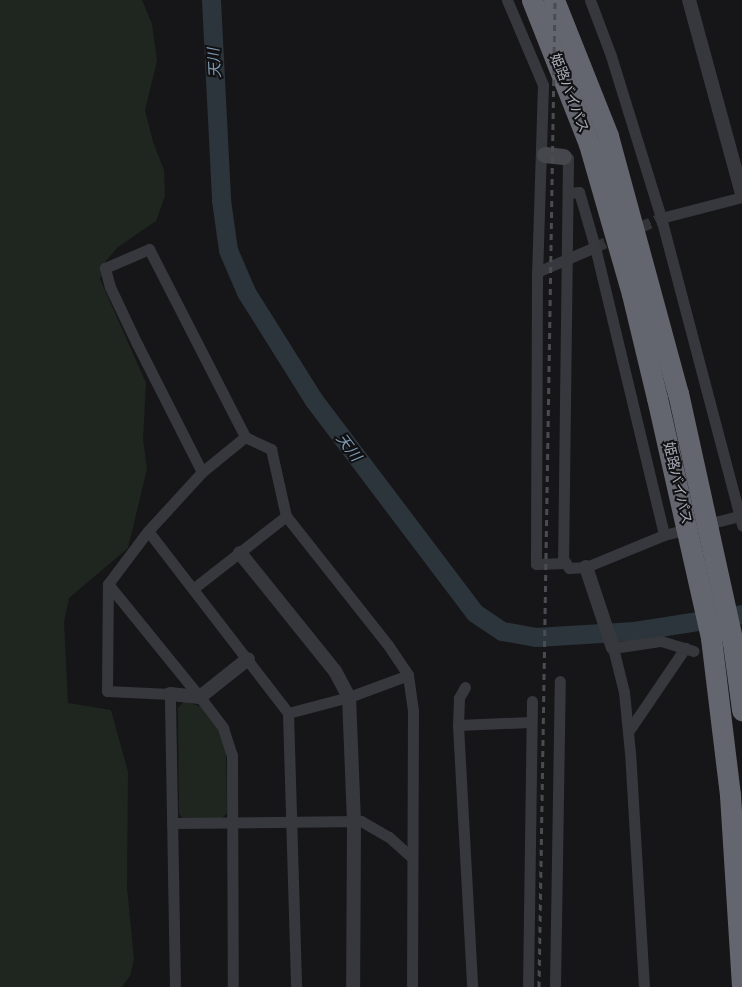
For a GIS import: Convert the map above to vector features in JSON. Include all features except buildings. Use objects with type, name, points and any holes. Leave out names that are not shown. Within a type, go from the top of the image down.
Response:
[{"type":"highway","name":"姫路バイパス","points":[[532,0],[589,144],[632,294],[657,398],[697,646],[730,795],[742,984]]},
{"type":"highway","name":"姫路バイパス","points":[[554,0],[608,136],[678,393],[733,643],[742,710]]},
{"type":"main road","points":[[544,155],[564,157]]},
{"type":"street","points":[[507,0],[543,85],[537,272],[536,564],[566,564]]},
{"type":"street","points":[[564,157],[568,158],[568,193],[562,545],[566,564],[569,568],[588,571],[664,535],[741,519],[661,218],[611,56],[590,0]]},
{"type":"street","points":[[661,218],[742,196],[689,0]]},
{"type":"street","points":[[568,193],[579,192],[595,247],[664,535]]},
{"type":"street","points":[[537,272],[595,247]]},
{"type":"street","points":[[202,472],[137,344],[110,287],[105,268],[149,249],[245,437],[271,449],[286,516],[388,645],[408,675],[413,710],[412,987]]},
{"type":"street","points":[[245,437],[202,472],[148,531],[108,584],[107,691],[200,697],[248,659]]},
{"type":"street","points":[[194,588],[286,516]]},
{"type":"street","points":[[148,531],[194,588],[288,713],[293,824],[296,987]]},
{"type":"street","points":[[240,553],[335,671],[349,697],[354,821],[353,987]]},
{"type":"street","points":[[588,571],[612,646],[624,692],[644,987]]},
{"type":"street","points":[[108,584],[223,728],[232,755],[233,987]]},
{"type":"street","points":[[612,646],[661,640],[697,646],[628,732]]},
{"type":"street","points":[[288,713],[349,697],[408,675]]},
{"type":"street","points":[[555,987],[560,680]]},
{"type":"street","points":[[465,687],[459,698],[458,725],[472,987]]},
{"type":"street","points":[[170,694],[175,987]]},
{"type":"street","points":[[528,987],[532,701]]},
{"type":"street","points":[[458,725],[531,722]]},
{"type":"street","points":[[172,823],[293,824],[361,821],[389,837],[412,858]]},
{"type":"shaded area","points":[[0,0],[142,0],[152,24],[157,61],[145,110],[153,142],[164,170],[165,196],[156,221],[118,247],[106,261],[100,279],[146,383],[143,439],[147,469],[128,548],[69,598],[64,622],[68,703],[111,710],[128,772],[127,887],[134,960],[130,976],[122,987],[0,987]]},
{"type":"shaded area","points":[[185,701],[204,708],[220,733],[226,752],[227,813],[222,818],[184,819],[179,814],[178,708]]},
{"type":"waterway","name":"天川","points":[[211,0],[221,200],[228,250],[246,292],[313,399],[475,613],[502,631],[536,637],[634,631],[742,614]]},
{"type":"tunnel","points":[[595,247],[661,218]]},
{"type":"railway","points":[[539,987],[555,0]]}]
